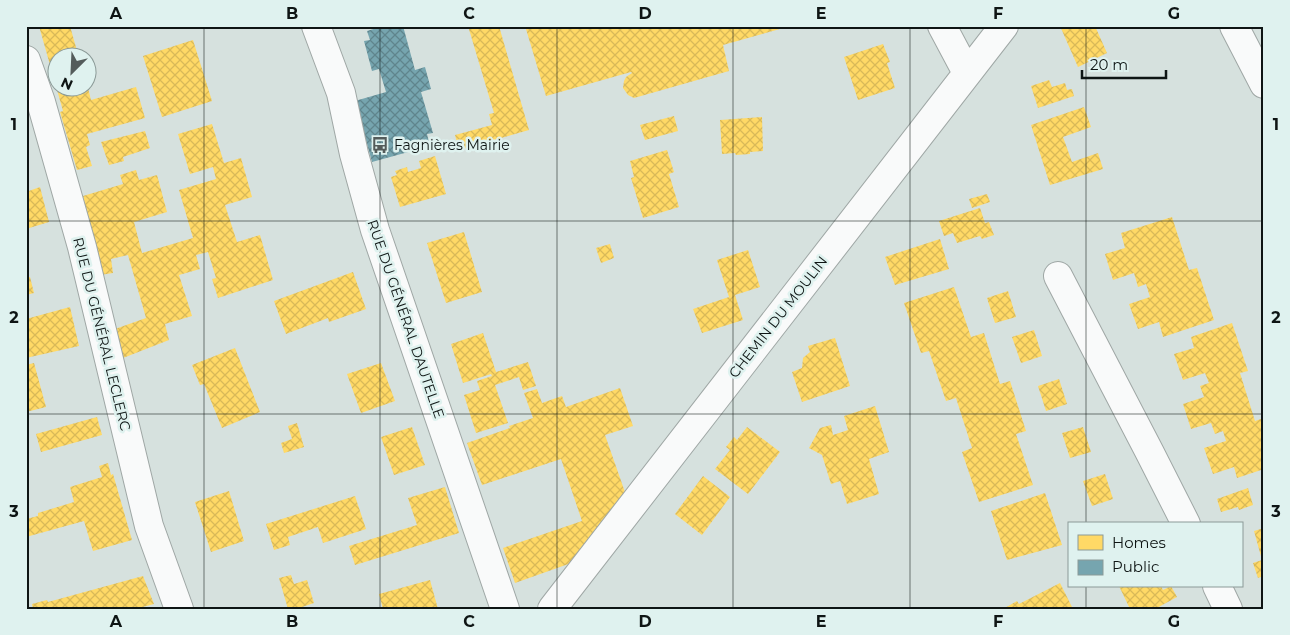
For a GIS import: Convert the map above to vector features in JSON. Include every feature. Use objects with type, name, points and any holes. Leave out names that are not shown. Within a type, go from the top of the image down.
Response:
[{"type":"street","name":"RUE DU GÉNÉRAL DAUTELLE","points":[[316,26],[341,93],[354,154],[375,230],[505,609]]},
{"type":"street","points":[[942,26],[967,73]]},
{"type":"street","name":"CHEMIN DU MOULIN","points":[[552,609],[1004,26]]},
{"type":"street","points":[[1234,26],[1264,84]]},
{"type":"street","name":"RUE DU GÉNÉRAL LECLERC","points":[[26,60],[42,102],[82,247],[149,526],[179,609]]},
{"type":"street","points":[[1058,276],[1185,522]]},
{"type":"street","points":[[1218,588],[1228,609]]},
{"type":"building: Homes","points":[[39,26],[70,26],[76,48],[48,48],[48,58]]},
{"type":"building: Homes","points":[[468,26],[499,26],[529,130],[459,150],[455,135],[492,125],[489,114],[494,113]]},
{"type":"building: Homes","points":[[537,26],[787,27],[723,45],[729,71],[634,98],[628,95],[623,88],[626,77],[631,72],[546,96],[526,29]]},
{"type":"building: Homes","points":[[1060,26],[1095,26],[1107,53],[1078,67]]},
{"type":"building: Homes","points":[[193,40],[212,101],[162,117],[143,56]]},
{"type":"building: Homes","points":[[883,44],[890,62],[887,63],[895,88],[858,100],[844,57]]},
{"type":"building: Homes","points":[[1049,80],[1052,87],[1065,83],[1067,90],[1072,89],[1074,96],[1038,108],[1031,86]]},
{"type":"building: Homes","points":[[136,87],[145,118],[87,134],[90,145],[86,147],[92,166],[77,170],[60,112],[63,111],[59,98],[90,98],[91,100]]},
{"type":"building: Homes","points":[[1084,107],[1091,127],[1063,137],[1072,162],[1098,153],[1103,169],[1050,185],[1031,125]]},
{"type":"building: Homes","points":[[674,116],[678,131],[645,140],[640,125]]},
{"type":"building: Homes","points":[[762,117],[763,151],[750,152],[750,154],[722,154],[720,120]]},
{"type":"building: Homes","points":[[212,124],[224,163],[241,158],[252,197],[225,205],[237,242],[260,235],[273,280],[218,298],[212,279],[216,278],[208,252],[196,255],[200,269],[179,275],[192,316],[165,324],[169,340],[123,358],[115,329],[146,318],[128,255],[111,259],[113,273],[100,275],[83,196],[123,184],[120,175],[136,170],[139,180],[157,175],[167,212],[134,222],[142,253],[193,238],[179,190],[216,179],[213,167],[190,174],[178,134]]},
{"type":"building: Homes","points":[[145,131],[150,148],[123,157],[124,161],[109,165],[101,142]]},
{"type":"building: Homes","points":[[667,150],[674,172],[669,174],[679,207],[643,218],[631,178],[634,177],[630,161]]},
{"type":"building: Homes","points":[[435,156],[446,194],[400,207],[391,177],[397,175],[395,171],[407,167],[408,172],[421,168],[419,161]]},
{"type":"building: Homes","points":[[40,187],[49,222],[26,229],[26,192]]},
{"type":"building: Homes","points":[[987,194],[990,202],[972,208],[969,199]]},
{"type":"building: Homes","points":[[980,208],[985,223],[989,222],[994,235],[982,239],[980,236],[957,243],[953,233],[944,236],[939,221]]},
{"type":"building: Homes","points":[[1172,217],[1189,270],[1197,268],[1214,320],[1163,337],[1159,322],[1138,329],[1129,304],[1150,297],[1146,284],[1138,287],[1134,273],[1113,280],[1105,254],[1125,248],[1121,233]]},
{"type":"building: Homes","points":[[464,232],[482,292],[446,303],[427,243]]},
{"type":"building: Homes","points":[[940,239],[949,269],[895,285],[885,257]]},
{"type":"building: Homes","points":[[610,244],[614,258],[601,263],[596,248]]},
{"type":"building: Homes","points":[[748,250],[760,287],[735,295],[743,320],[702,333],[693,309],[729,297],[717,260]]},
{"type":"building: Homes","points":[[353,272],[366,309],[329,322],[328,318],[286,334],[274,301]]},
{"type":"building: Homes","points":[[30,277],[34,293],[26,295],[26,278]]},
{"type":"building: Homes","points":[[954,287],[971,337],[984,333],[1000,384],[1010,381],[1026,431],[1016,434],[1033,485],[979,502],[962,452],[972,448],[956,398],[946,401],[929,351],[921,353],[904,303]]},
{"type":"building: Homes","points":[[1008,291],[1016,317],[995,323],[987,298]]},
{"type":"building: Homes","points":[[70,307],[79,346],[26,358],[26,319]]},
{"type":"building: Homes","points":[[1232,323],[1248,371],[1240,373],[1255,421],[1264,418],[1264,469],[1237,478],[1234,467],[1213,474],[1204,448],[1226,441],[1223,431],[1215,434],[1211,423],[1191,429],[1183,404],[1204,397],[1200,386],[1209,383],[1205,373],[1183,380],[1174,354],[1194,348],[1191,337]]},
{"type":"building: Homes","points":[[1034,330],[1042,356],[1021,363],[1012,337]]},
{"type":"building: Homes","points":[[483,333],[496,372],[528,362],[536,386],[523,390],[519,377],[495,385],[508,423],[476,433],[464,395],[480,390],[477,381],[492,376],[491,374],[463,383],[451,344]]},
{"type":"building: Homes","points":[[835,338],[850,386],[802,402],[792,372],[802,368],[803,358],[810,352],[808,346]]},
{"type":"building: Homes","points":[[235,348],[260,412],[222,428],[204,384],[200,385],[192,365]]},
{"type":"building: Homes","points":[[34,363],[46,407],[26,412],[26,365]]},
{"type":"building: Homes","points":[[381,363],[395,401],[361,413],[347,374]]},
{"type":"building: Homes","points":[[1059,379],[1067,404],[1046,411],[1038,386]]},
{"type":"building: Homes","points":[[620,388],[633,426],[605,435],[626,495],[574,562],[515,583],[503,548],[582,521],[561,459],[482,485],[467,443],[533,418],[524,393],[537,389],[542,403],[562,396],[566,407]]},
{"type":"building: Homes","points":[[875,406],[889,452],[869,459],[879,494],[847,504],[840,481],[831,484],[822,455],[809,448],[820,428],[831,425],[833,435],[848,430],[844,416]]},
{"type":"building: Homes","points":[[97,417],[102,435],[41,452],[36,434]]},
{"type":"building: Homes","points":[[297,423],[304,447],[284,453],[281,443],[292,439],[288,426]]},
{"type":"building: Homes","points":[[412,427],[425,465],[394,475],[381,437]]},
{"type":"building: Homes","points":[[747,427],[780,452],[748,494],[715,469],[730,450],[726,447],[734,437],[737,440]]},
{"type":"building: Homes","points":[[1083,427],[1091,452],[1070,458],[1062,433]]},
{"type":"building: Homes","points":[[108,463],[111,475],[113,474],[132,540],[93,551],[84,521],[26,537],[26,519],[38,516],[38,513],[74,502],[70,487],[102,477],[99,466]]},
{"type":"building: Homes","points":[[1105,474],[1113,499],[1092,506],[1083,481]]},
{"type":"building: Homes","points":[[703,476],[730,497],[702,535],[675,514]]},
{"type":"building: Homes","points":[[445,487],[459,533],[355,565],[349,546],[417,525],[408,498]]},
{"type":"building: Homes","points":[[1248,488],[1253,505],[1239,510],[1238,507],[1221,512],[1217,499]]},
{"type":"building: Homes","points":[[229,491],[244,541],[211,552],[195,502]]},
{"type":"building: Homes","points":[[1045,493],[1062,545],[1007,560],[991,511]]},
{"type":"building: Homes","points":[[355,496],[366,529],[323,543],[318,527],[288,537],[290,545],[274,550],[266,524]]},
{"type":"building: Homes","points":[[1264,528],[1264,576],[1258,578],[1253,563],[1262,560],[1254,531]]},
{"type":"building: Homes","points":[[291,575],[294,584],[307,580],[314,603],[296,609],[288,609],[279,578]]},
{"type":"building: Homes","points":[[143,576],[154,604],[135,609],[33,609],[32,604],[47,600],[48,602]]},
{"type":"building: Homes","points":[[430,580],[438,609],[383,609],[379,594]]},
{"type":"building: Homes","points":[[1060,583],[1073,609],[1003,609],[1017,601],[1019,604]]},
{"type":"building: Homes","points":[[1120,588],[1162,588],[1163,590],[1172,588],[1177,597],[1155,609],[1130,609]]},
{"type":"building: Public","points":[[383,26],[403,26],[415,70],[425,67],[431,89],[421,92],[433,133],[427,134],[430,146],[372,162],[355,101],[386,92],[379,69],[372,71],[364,41],[370,40],[367,31]]},
{"type":"place","name":"Fagnières Mairie","points":[[380,145]]}]
